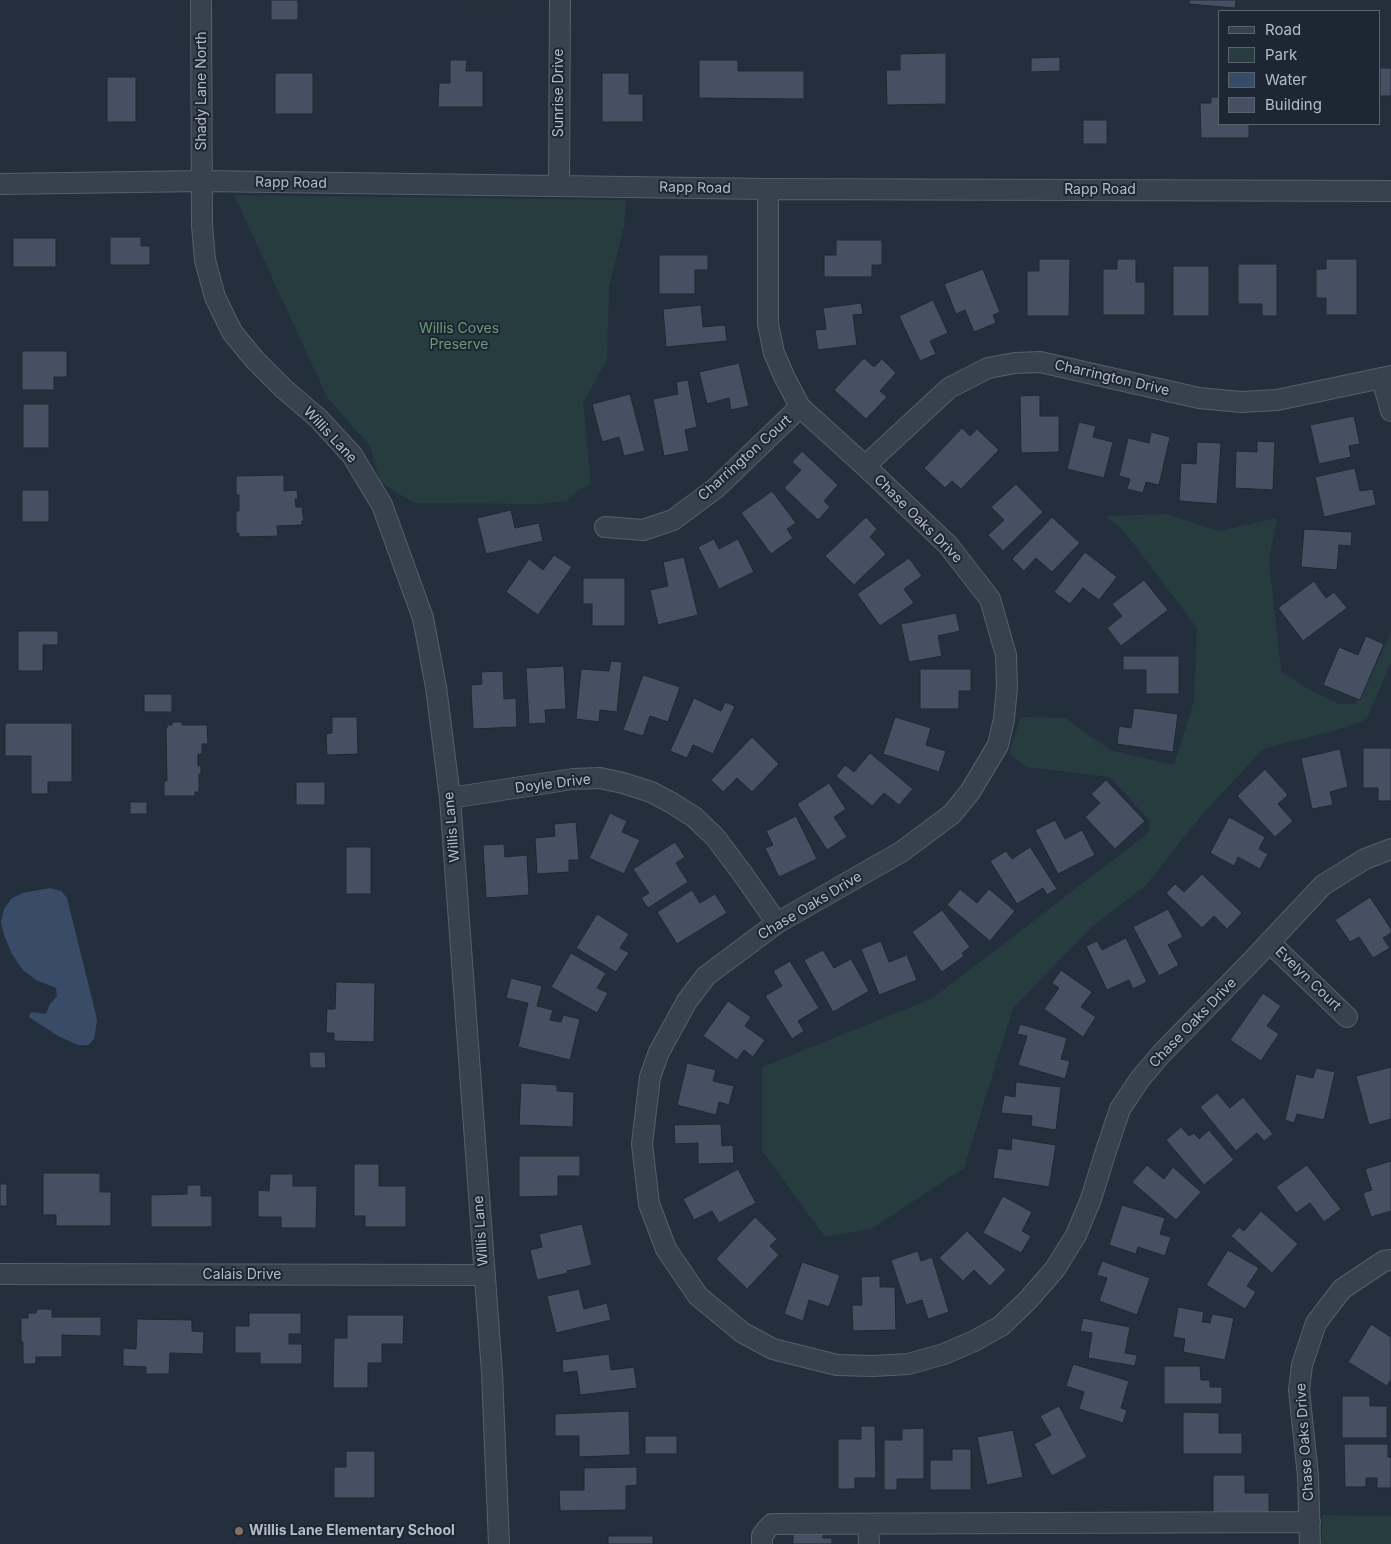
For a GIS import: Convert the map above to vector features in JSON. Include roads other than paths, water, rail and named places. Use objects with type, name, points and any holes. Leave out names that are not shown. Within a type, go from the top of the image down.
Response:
[{"type":"street","name":"Shady Lane North","points":[[201,0],[202,181]]},
{"type":"street","name":"Sunrise Drive","points":[[559,186],[560,0]]},
{"type":"street","name":"Rapp Road","points":[[0,184],[202,181],[768,189],[1391,191]]},
{"type":"street","name":"Willis Lane","points":[[202,181],[202,224],[205,260],[214,297],[232,332],[266,372],[318,418],[352,455],[382,505],[423,618],[436,687],[450,798],[492,1373],[499,1544]]},
{"type":"street","name":"Chase Oaks Drive","points":[[768,189],[768,324],[774,353],[800,407],[948,545],[990,599],[1006,655],[1007,687],[1004,720],[998,745],[970,792],[952,814],[901,852],[776,923],[706,976],[686,1001],[659,1052],[650,1077],[642,1144],[649,1204],[666,1248],[698,1296],[743,1333],[773,1349],[837,1365],[873,1366],[908,1364],[944,1354],[974,1341],[1000,1326],[1028,1300],[1055,1269],[1076,1235],[1091,1199],[1120,1110],[1140,1079],[1162,1053],[1250,964],[1323,885],[1366,859],[1391,849]]},
{"type":"street","name":"Charrington Drive","points":[[865,466],[949,388],[988,368],[997,366],[1040,362],[1200,398],[1241,402],[1277,400],[1387,378]]},
{"type":"street","points":[[1387,378],[1391,411]]},
{"type":"street","name":"Charrington Court","points":[[605,526],[644,530],[673,520],[716,488],[800,407]]},
{"type":"street","name":"Doyle Drive","points":[[450,798],[573,779],[600,778],[651,792],[694,817],[715,837],[776,923]]},
{"type":"street","name":"Evelyn Court","points":[[1269,942],[1348,1017]]},
{"type":"street","name":"Chase Oaks Drive","points":[[1310,1544],[1308,1476],[1299,1390],[1302,1365],[1316,1323],[1342,1289],[1384,1261],[1391,1260]]},
{"type":"street","name":"Calais Drive","points":[[0,1274],[485,1275]]},
{"type":"street","points":[[762,1544],[762,1536],[772,1524],[1310,1522]]},
{"type":"street","points":[[868,1524],[869,1544]]},
{"type":"water","points":[[50,888],[61,891],[67,898],[96,1015],[94,1039],[88,1045],[78,1045],[58,1036],[29,1017],[31,1012],[46,1014],[50,1004],[57,996],[56,988],[36,980],[23,970],[12,954],[4,935],[1,922],[4,909],[12,898],[23,893]]},
{"type":"place","name":"Willis Lane Elementary School","points":[[239,1531]]},
{"type":"park label","name":"Willis Coves Preserve","points":[[459,338]]}]
